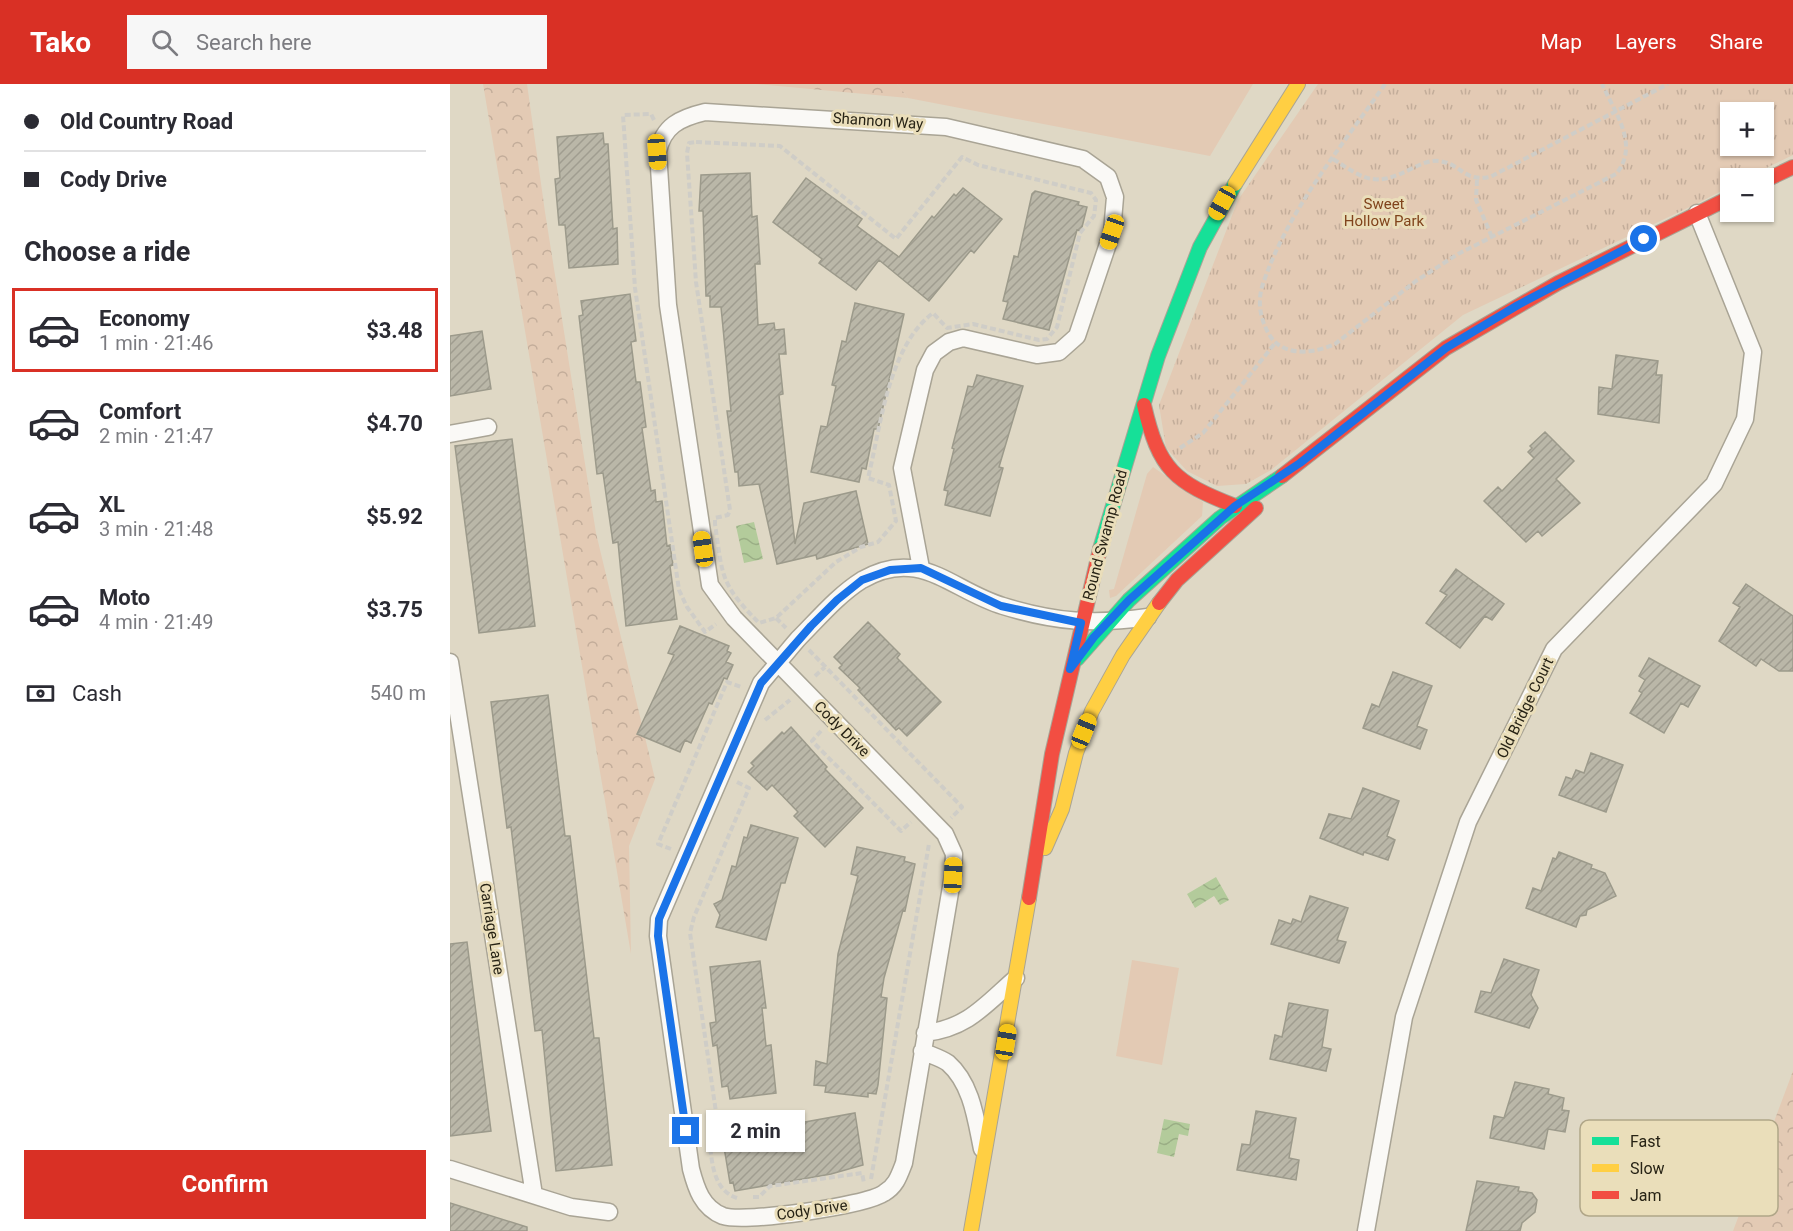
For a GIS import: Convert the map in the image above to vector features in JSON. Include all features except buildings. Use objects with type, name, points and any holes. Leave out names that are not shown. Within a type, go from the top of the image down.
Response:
[{"type":"main road","name":"Round Swamp Road","points":[[971,1231],[985,1162],[1050,764],[1070,669],[1102,539],[1172,317],[1210,227],[1249,158],[1298,84]]},
{"type":"main road","points":[[1774,176],[1793,167]]},
{"type":"main road","points":[[1070,669],[1107,622],[1181,552],[1235,506],[1300,463],[1446,348],[1482,325],[1558,283],[1720,202]]},
{"type":"main road","points":[[1143,403],[1153,442],[1167,468],[1186,485],[1235,506]]},
{"type":"main road","points":[[1029,884],[1062,809],[1076,753],[1092,711],[1148,616],[1177,580],[1250,515],[1300,463]]},
{"type":"street","name":"Shannon Way","points":[[666,131],[682,117],[705,112],[946,127],[1083,159],[1108,177],[1114,197],[1112,232],[1077,336],[1059,352],[1037,355],[963,338],[949,342],[934,353],[925,370],[902,468],[921,568]]},
{"type":"street","points":[[666,131],[657,152],[668,305],[707,572],[717,598],[778,663]]},
{"type":"street","name":"Old Bridge Court","points":[[1366,1231],[1404,1017],[1468,822],[1554,649],[1714,484],[1745,419],[1753,352],[1697,213]]},
{"type":"street","points":[[450,434],[488,427]]},
{"type":"street","name":"Cody Drive","points":[[778,663],[801,697],[945,834],[954,854],[953,875],[904,1163],[897,1182],[875,1199],[856,1204],[737,1218],[722,1215],[709,1207],[698,1192],[691,1169],[658,936],[659,919],[761,683],[798,639],[837,600],[862,580],[890,570],[921,568],[1001,606],[1081,623],[1148,616]]},
{"type":"street","name":"Carriage Lane","points":[[450,662],[534,1195]]},
{"type":"street","points":[[925,1033],[943,1031],[963,1024],[1016,978]]},
{"type":"street","points":[[922,1051],[947,1062],[962,1080],[974,1110],[985,1162]]},
{"type":"street","points":[[450,1169],[571,1206],[609,1212]]},
{"type":"path","points":[[1385,84],[1302,201],[1278,245],[1263,284],[1260,300],[1264,324],[1276,342],[1292,351],[1307,352],[1335,344],[1416,281],[1458,254],[1616,174],[1622,167],[1627,148],[1626,138],[1602,84]]},
{"type":"path","points":[[1333,159],[1363,178],[1375,182],[1390,180],[1423,163],[1439,161],[1477,180],[1490,177],[1668,84]]},
{"type":"path","points":[[687,146],[666,131],[651,114],[623,115],[635,288],[679,590],[687,607],[705,632],[714,624],[720,624]]},
{"type":"path","points":[[696,142],[780,146],[896,239],[962,158],[978,165],[1091,193],[1096,200],[1094,216],[1080,233],[1057,327],[1047,339],[1039,340],[973,324],[947,328],[933,313],[920,323],[896,365],[868,478],[889,485],[896,521],[878,542],[861,547],[836,562],[776,618],[759,624],[729,590],[722,574],[715,518],[728,515],[730,510],[696,282],[687,146],[696,142]]},
{"type":"path","points":[[1477,180],[1476,200],[1492,237]]},
{"type":"path","points":[[1177,449],[1203,433],[1276,342]]},
{"type":"path","points":[[776,618],[962,807],[951,818],[957,825]]},
{"type":"path","points":[[758,726],[793,698],[801,697],[825,667]]},
{"type":"path","points":[[672,854],[671,849],[658,844],[727,682],[738,687],[743,686]]},
{"type":"path","points":[[820,726],[821,733],[812,741],[901,831],[909,823],[915,823]]},
{"type":"path","points":[[735,779],[737,784],[749,788],[694,917],[690,933],[718,1126],[708,1128],[715,1173],[723,1190],[736,1198],[759,1197],[770,1186],[862,1173],[865,1186],[870,1187],[930,838]]},
{"type":"green space","points":[[483,84],[527,84],[596,533],[655,779],[629,846],[631,954]]},
{"type":"green space","points":[[756,84],[897,84],[908,98]]},
{"type":"green space","points":[[897,84],[1253,84],[1210,156],[908,98]]},
{"type":"green space","name":"Sweet Hollow Park","points":[[1318,84],[1793,84],[1793,155],[1766,168],[1720,168],[1720,192],[1463,315],[1271,470],[1246,484],[1217,486],[1187,471],[1166,448],[1159,405],[1238,200]]},
{"type":"green space","points":[[1153,467],[1203,502],[1202,516],[1116,596],[1110,598],[1109,590],[1114,589],[1147,474]]},
{"type":"green space","points":[[1132,960],[1179,968],[1162,1065],[1116,1056]]},
{"type":"green space","points":[[1793,1071],[1793,1231],[1733,1231],[1739,1216],[1778,1216],[1778,1120],[1775,1120]]},
{"type":"water","points":[[754,522],[763,559],[744,563],[736,526]]},
{"type":"water","points":[[1216,877],[1229,900],[1220,905],[1214,896],[1195,908],[1187,894]]},
{"type":"water","points":[[1164,1119],[1190,1124],[1188,1136],[1179,1134],[1174,1157],[1157,1153]]},
{"type":"traffic: fast","points":[[1100,549],[1158,356],[1200,247],[1235,184]]},
{"type":"traffic: fast","points":[[1077,659],[1129,600],[1220,518],[1282,476]]},
{"type":"traffic: slow","points":[[1235,184],[1298,84]]},
{"type":"traffic: slow","points":[[1045,848],[1062,809],[1076,753],[1092,711],[1123,655],[1159,603]]},
{"type":"traffic: slow","points":[[971,1231],[1029,898]]},
{"type":"traffic: jam","points":[[1774,176],[1793,167]]},
{"type":"traffic: jam","points":[[1282,476],[1446,348],[1558,283],[1720,202]]},
{"type":"traffic: jam","points":[[1144,405],[1156,445],[1172,471],[1197,489],[1235,506]]},
{"type":"traffic: jam","points":[[1159,603],[1177,580],[1256,508]]},
{"type":"traffic: jam","points":[[1029,898],[1052,754],[1100,549]]},
{"type":"route","points":[[686,1131],[658,936],[659,919],[761,683],[795,643],[837,600],[862,580],[890,570],[921,568],[1001,606],[1081,623],[1070,669],[1082,651],[1129,600],[1235,506],[1300,463],[1446,348],[1518,305],[1644,239]]}]
